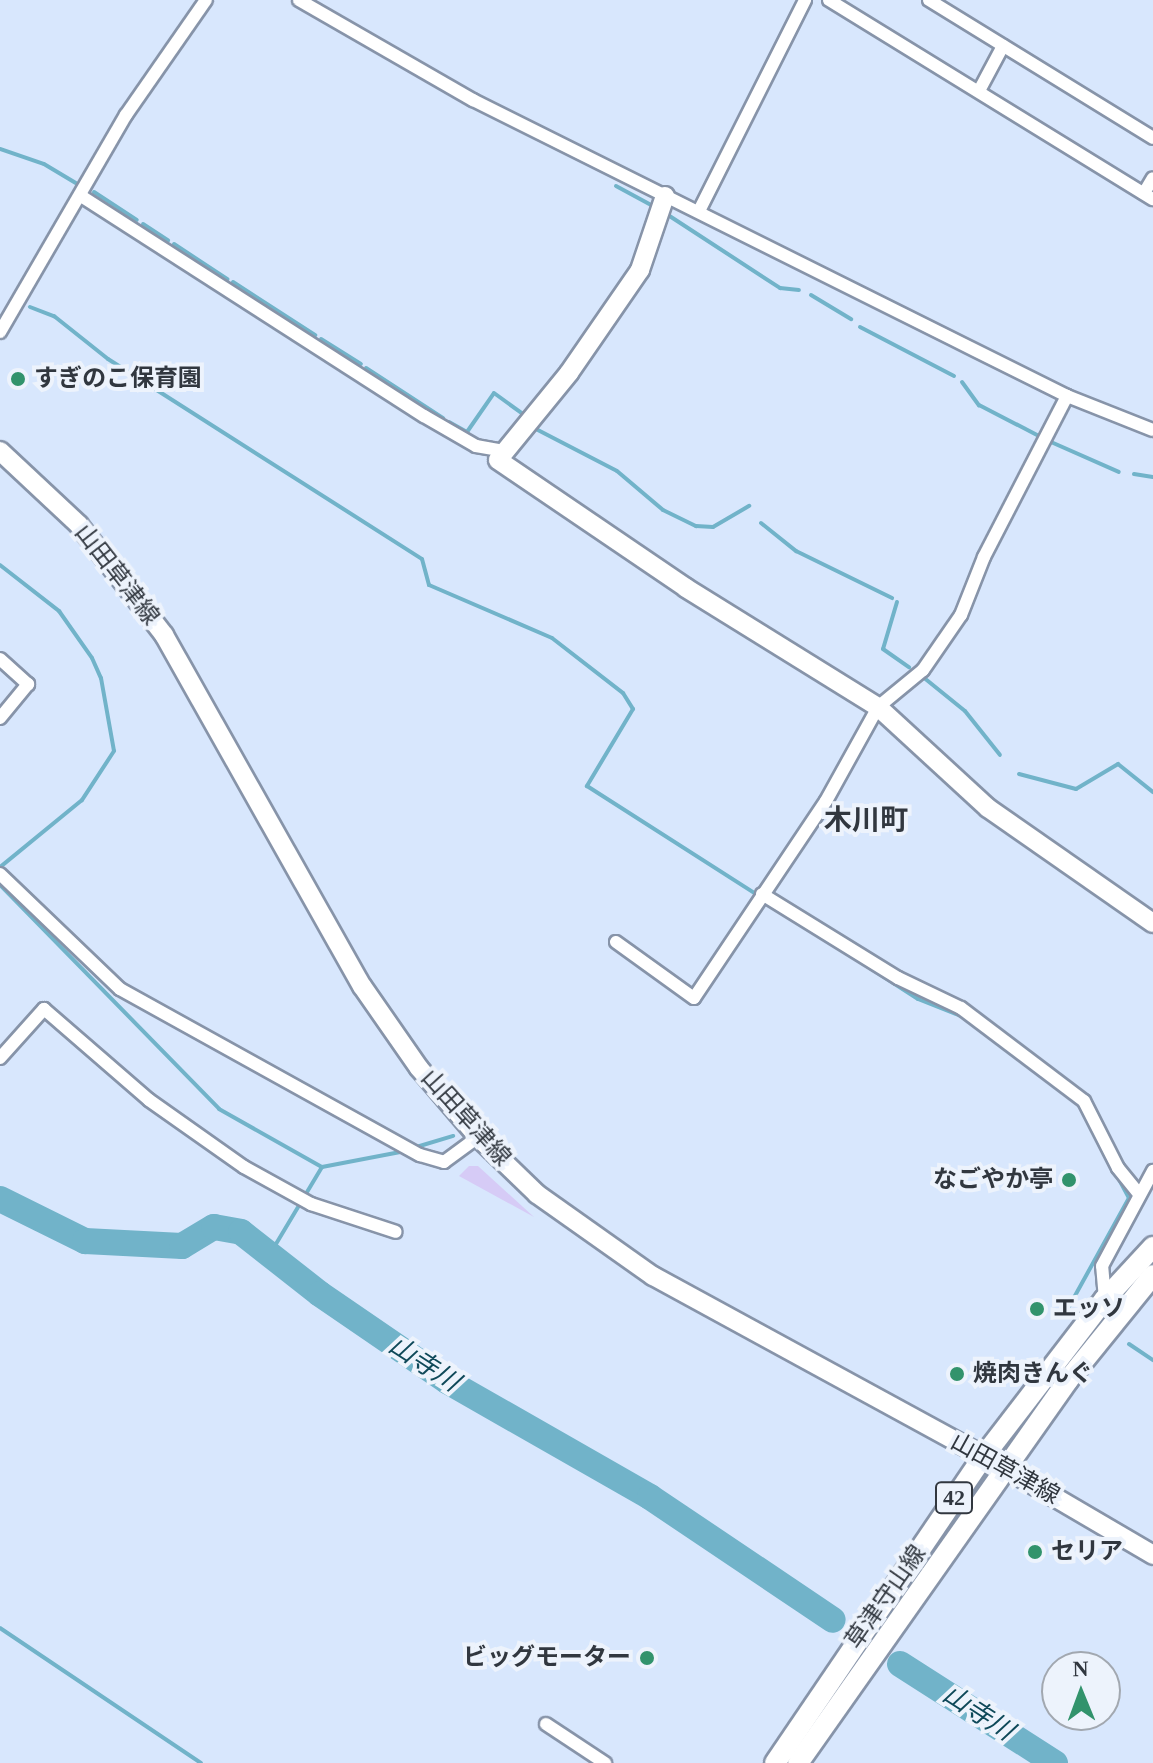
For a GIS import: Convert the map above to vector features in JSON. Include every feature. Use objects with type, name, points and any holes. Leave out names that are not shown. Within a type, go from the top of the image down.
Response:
[{"type":"main road","points":[[665,196],[640,270],[569,373],[498,460],[673,580],[878,707],[988,808],[1153,923]]},
{"type":"main road","name":"山田草津線","points":[[0,451],[79,525],[164,635],[362,986],[419,1068],[478,1137],[537,1194],[653,1276],[984,1456],[1153,1555]]},
{"type":"main road","name":"草津守山線","points":[[775,1763],[984,1456],[1105,1299],[1153,1247]]},
{"type":"main road","name":"草津守山線","points":[[798,1763],[1005,1468],[1153,1275]]},
{"type":"street","points":[[0,332],[126,115],[206,0]]},
{"type":"street","points":[[299,0],[473,100],[1067,396],[1153,430]]},
{"type":"street","points":[[699,211],[805,0]]},
{"type":"street","points":[[829,0],[924,61],[980,89],[1149,196],[1153,178]]},
{"type":"street","points":[[929,0],[1153,138]]},
{"type":"street","points":[[980,89],[1003,46]]},
{"type":"street","points":[[81,196],[424,416],[476,446],[504,451]]},
{"type":"street","points":[[616,942],[694,998],[826,801],[878,707],[923,670],[961,615],[984,557],[1067,396]]},
{"type":"street","points":[[0,659],[28,684],[0,718]]},
{"type":"street","points":[[0,874],[120,989],[420,1155],[444,1162],[478,1137]]},
{"type":"street","points":[[762,894],[898,978],[961,1008],[1084,1101],[1118,1168],[1139,1194]]},
{"type":"street","points":[[0,1058],[44,1009],[172,1119],[244,1167],[311,1204],[396,1232]]},
{"type":"street","points":[[1105,1299],[1102,1266],[1153,1171]]},
{"type":"street","points":[[546,1724],[605,1763]]},
{"type":"shaded area","points":[[469,1166],[478,1166],[534,1217],[459,1176]]},
{"type":"waterway","points":[[0,149],[44,164],[77,184]]},
{"type":"waterway","points":[[616,186],[653,206]]},
{"type":"waterway","points":[[94,192],[137,220]]},
{"type":"waterway","points":[[668,215],[780,288],[799,290]]},
{"type":"waterway","points":[[143,224],[168,240]]},
{"type":"waterway","points":[[174,244],[227,279]]},
{"type":"waterway","points":[[233,282],[315,335]]},
{"type":"waterway","points":[[811,295],[851,319]]},
{"type":"waterway","points":[[30,307],[54,316],[108,359],[422,559],[429,585],[552,638],[623,693],[633,709],[587,786],[759,896]]},
{"type":"waterway","points":[[860,327],[954,376]]},
{"type":"waterway","points":[[321,339],[361,364]]},
{"type":"waterway","points":[[366,368],[443,418]]},
{"type":"waterway","points":[[962,382],[979,405],[1039,436]]},
{"type":"waterway","points":[[449,422],[467,432],[494,393],[523,414]]},
{"type":"waterway","points":[[534,428],[617,471],[663,510],[696,526],[713,527],[749,506]]},
{"type":"waterway","points":[[1051,442],[1119,472]]},
{"type":"waterway","points":[[1134,474],[1153,477]]},
{"type":"waterway","points":[[761,523],[796,551],[892,598]]},
{"type":"waterway","points":[[0,565],[59,611],[92,658],[101,678],[114,751],[82,800],[0,867]]},
{"type":"waterway","points":[[897,602],[883,649],[909,667]]},
{"type":"waterway","points":[[923,677],[965,711],[1000,755]]},
{"type":"waterway","points":[[1019,774],[1076,789],[1118,764],[1153,792]]},
{"type":"waterway","points":[[0,885],[219,1109],[322,1167],[270,1254]]},
{"type":"waterway","points":[[850,955],[918,999],[961,1016],[1082,1107]]},
{"type":"waterway","points":[[1066,1312],[1129,1198],[1094,1133]]},
{"type":"waterway","points":[[413,1148],[453,1136]]},
{"type":"waterway","points":[[322,1167],[405,1151]]},
{"type":"waterway","name":"山寺川","points":[[0,1199],[85,1241],[182,1246],[214,1227],[241,1232],[320,1294],[447,1381],[650,1497],[833,1620]]},
{"type":"waterway","points":[[1129,1344],[1153,1360]]},
{"type":"waterway","points":[[0,1628],[201,1763]]},
{"type":"waterway","name":"山寺川","points":[[900,1664],[1055,1763]]},
{"type":"waterway","points":[[1036,1763],[1040,1754]]},
{"type":"place","name":"すぎのこ保育園","points":[[18,379]]},
{"type":"place","name":"なごやか亭","points":[[1069,1180]]},
{"type":"place","name":"エッソ","points":[[1037,1309]]},
{"type":"place","name":"焼肉きんぐ","points":[[957,1374]]},
{"type":"place","name":"セリア","points":[[1035,1552]]},
{"type":"place","name":"ビッグモーター","points":[[647,1658]]},
{"type":"district","name":"木川町","points":[[866,820]]}]
